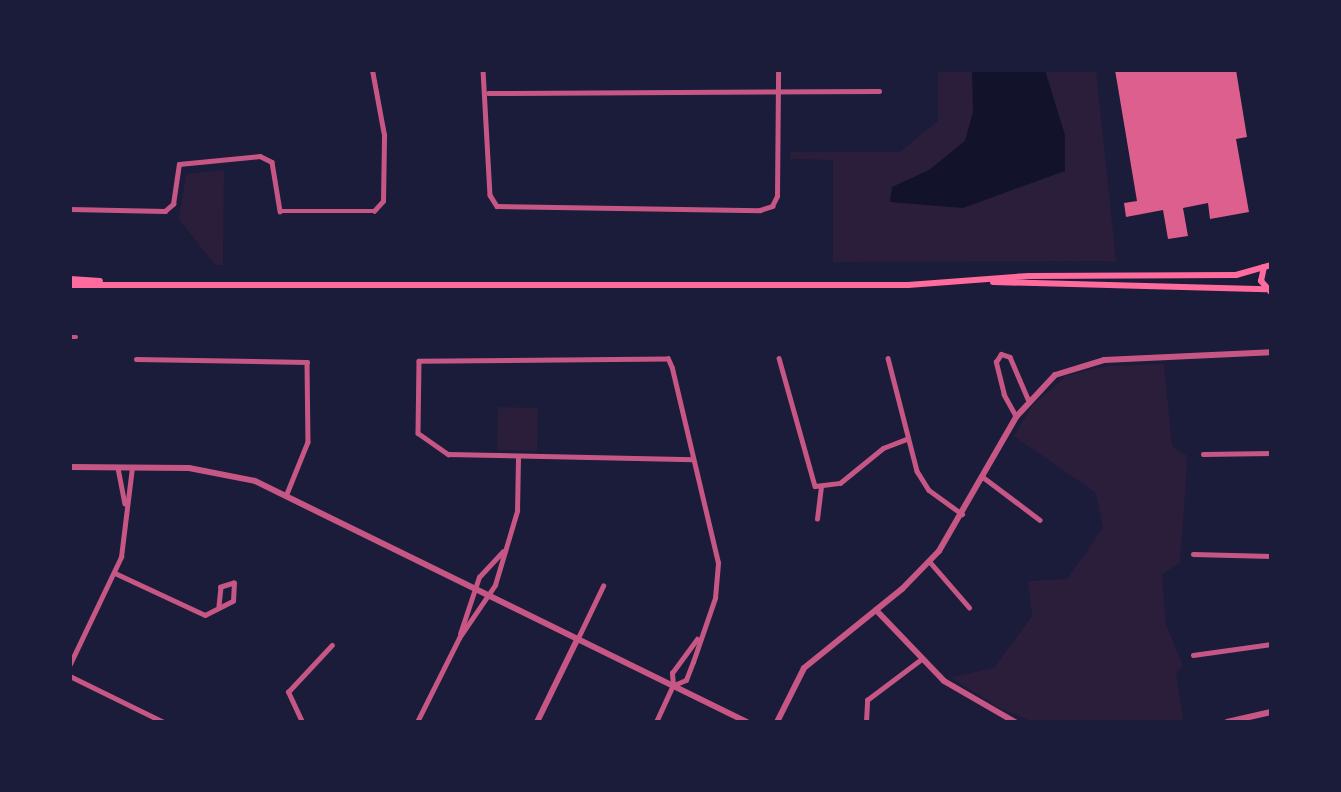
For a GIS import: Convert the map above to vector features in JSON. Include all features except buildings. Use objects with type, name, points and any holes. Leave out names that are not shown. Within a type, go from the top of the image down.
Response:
[{"type":"main road","points":[[70,282],[908,285],[993,282],[1236,275],[1267,266],[1269,290],[993,282]]},
{"type":"street","points":[[70,209],[165,211],[173,204],[179,164],[260,156],[272,162],[281,211],[374,211],[383,201],[384,135],[372,70]]},
{"type":"street","points":[[483,70],[488,93],[490,192],[497,206],[760,210],[776,199],[778,70]]},
{"type":"street","points":[[488,93],[777,95],[879,91]]},
{"type":"street","points":[[776,722],[804,668],[930,562],[962,514],[1028,399],[1055,375],[1090,361],[1271,352]]},
{"type":"street","points":[[1016,417],[1004,395],[996,362],[1000,354],[1010,357],[1028,399]]},
{"type":"street","points":[[673,685],[686,680],[699,636],[715,598],[718,563],[693,459],[665,358],[421,359],[422,441],[460,457],[693,459]]},
{"type":"street","points":[[779,358],[810,477],[821,488]]},
{"type":"street","points":[[888,358],[906,439],[924,483],[962,514]]},
{"type":"street","points":[[136,359],[307,362],[308,442],[287,494]]},
{"type":"street","points":[[821,488],[841,483],[883,448],[906,439]]},
{"type":"street","points":[[1203,454],[1271,453]]},
{"type":"street","points":[[416,722],[459,638],[490,594],[517,511],[518,459]]},
{"type":"street","points":[[70,467],[214,471],[287,494],[747,722]]},
{"type":"street","points":[[118,467],[126,504]]},
{"type":"street","points":[[70,664],[115,573],[132,467]]},
{"type":"street","points":[[983,477],[1040,520]]},
{"type":"street","points":[[817,519],[821,488]]},
{"type":"street","points":[[459,638],[475,587],[503,551]]},
{"type":"street","points":[[1193,554],[1271,556]]},
{"type":"street","points":[[930,562],[969,607]]},
{"type":"street","points":[[115,573],[199,615],[233,601],[234,583],[221,587],[219,606]]},
{"type":"street","points":[[537,722],[603,586]]},
{"type":"street","points":[[876,610],[920,660],[974,702],[1012,721]]},
{"type":"street","points":[[656,722],[673,685],[672,673],[699,636]]},
{"type":"street","points":[[1193,655],[1271,644]]},
{"type":"street","points":[[302,722],[288,692],[332,645]]},
{"type":"street","points":[[866,722],[867,700],[920,660]]},
{"type":"street","points":[[70,676],[161,721]]},
{"type":"street","points":[[1227,722],[1271,712]]},
{"type":"shaded area","points":[[938,70],[1096,70],[1116,261],[833,262],[833,160],[790,159],[791,152],[900,152],[938,121]]},
{"type":"shaded area","points":[[972,70],[1045,70],[1065,135],[1065,171],[963,208],[890,202],[892,187],[929,170],[965,141],[973,112]]},
{"type":"shaded area","points":[[224,170],[223,265],[215,265],[179,219],[186,174]]},
{"type":"shaded area","points":[[1164,364],[1172,446],[1186,455],[1187,465],[1180,563],[1162,574],[1166,624],[1183,666],[1176,674],[1184,722],[1033,722],[997,707],[951,677],[994,668],[1032,616],[1028,581],[1067,579],[1103,528],[1096,493],[1014,436],[1032,406],[1066,376],[1107,366]]},
{"type":"shaded area","points":[[498,407],[538,408],[537,451],[497,450]]}]
